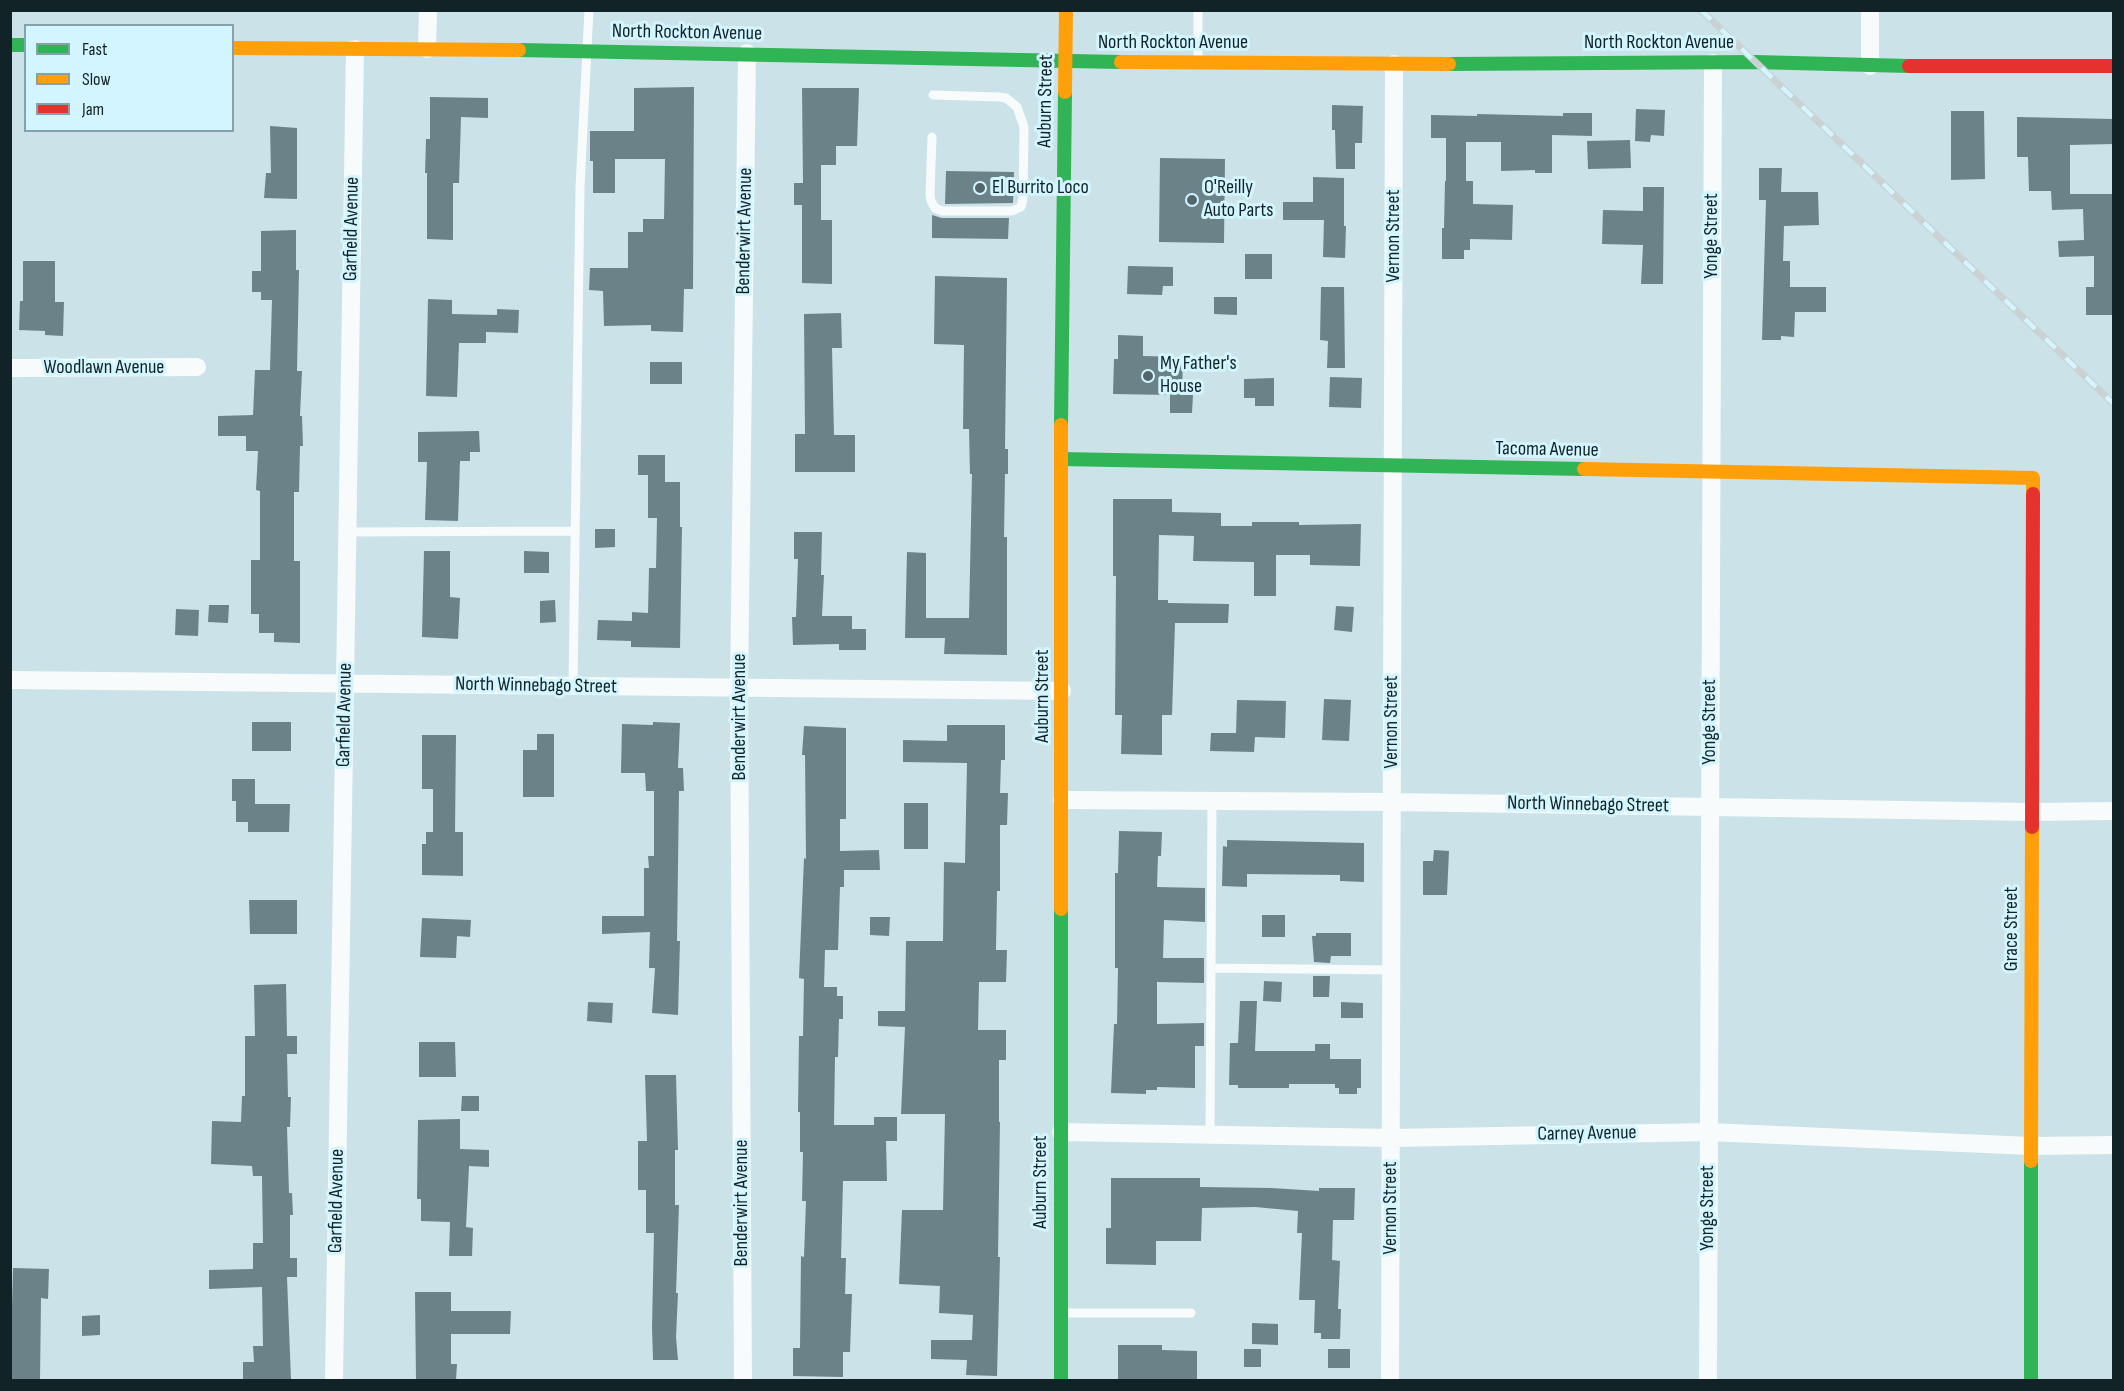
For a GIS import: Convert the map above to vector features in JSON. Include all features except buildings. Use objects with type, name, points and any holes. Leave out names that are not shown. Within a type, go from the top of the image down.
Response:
[{"type":"main road","name":"Auburn Street","points":[[1061,1380],[1061,459],[1066,10]]},
{"type":"main road","name":"North Rockton Avenue","points":[[234,48],[355,50],[427,48],[1066,61],[2114,66]]},
{"type":"main road","name":"Tacoma Avenue","points":[[1061,459],[2033,478]]},
{"type":"main road","name":"Grace Street","points":[[2031,1380],[2033,478]]},
{"type":"street","points":[[427,48],[428,10]]},
{"type":"street","points":[[1870,10],[1870,66]]},
{"type":"street","name":"Garfield Avenue","points":[[334,1380],[355,50]]},
{"type":"street","name":"Benderwirt Avenue","points":[[743,1380],[739,688],[747,53]]},
{"type":"street","name":"Yonge Street","points":[[1708,1380],[1713,63]]},
{"type":"street","name":"Vernon Street","points":[[1390,1380],[1394,64]]},
{"type":"street","name":"Woodlawn Avenue","points":[[10,368],[197,367]]},
{"type":"street","name":"North Winnebago Street","points":[[10,680],[1062,691]]},
{"type":"street","name":"North Winnebago Street","points":[[1062,800],[1392,802],[2032,812],[2114,811]]},
{"type":"street","name":"Carney Avenue","points":[[1061,1132],[1391,1138],[1709,1132],[2031,1146],[2114,1145]]},
{"type":"lane","points":[[573,687],[580,187],[589,10]]},
{"type":"lane","points":[[1198,10],[1198,62]]},
{"type":"lane","points":[[932,137],[930,195],[933,205],[938,209],[1016,211],[1022,204],[1024,127],[1020,112],[1012,102],[1006,98],[933,95]]},
{"type":"lane","points":[[1023,190],[1064,191]]},
{"type":"lane","points":[[348,532],[575,531]]},
{"type":"lane","points":[[1210,1135],[1212,801]]},
{"type":"lane","points":[[1211,968],[1392,970]]},
{"type":"lane","points":[[1061,1313],[1191,1313]]},
{"type":"railway","points":[[1701,10],[2114,404]]},
{"type":"traffic: fast","points":[[10,45],[24,45]]},
{"type":"traffic: fast","points":[[519,50],[1121,62]]},
{"type":"traffic: fast","points":[[1449,64],[1755,62],[1909,66]]},
{"type":"traffic: fast","points":[[1061,425],[1065,92]]},
{"type":"traffic: fast","points":[[1061,459],[1584,469]]},
{"type":"traffic: fast","points":[[1061,909],[1061,1380]]},
{"type":"traffic: fast","points":[[2031,1161],[2031,1380]]},
{"type":"traffic: slow","points":[[1065,92],[1066,10]]},
{"type":"traffic: slow","points":[[234,48],[519,50]]},
{"type":"traffic: slow","points":[[1121,62],[1449,64]]},
{"type":"traffic: slow","points":[[1061,425],[1061,909]]},
{"type":"traffic: slow","points":[[1584,469],[2033,478],[2033,494]]},
{"type":"traffic: slow","points":[[2031,1161],[2032,827]]},
{"type":"traffic: jam","points":[[1909,66],[2114,66]]},
{"type":"traffic: jam","points":[[2032,827],[2033,494]]},
{"type":"place","name":"El Burrito Loco","points":[[980,188]]},
{"type":"place","name":"O'Reilly Auto Parts","points":[[1192,200]]},
{"type":"place","name":"My Father's House","points":[[1148,376]]}]
